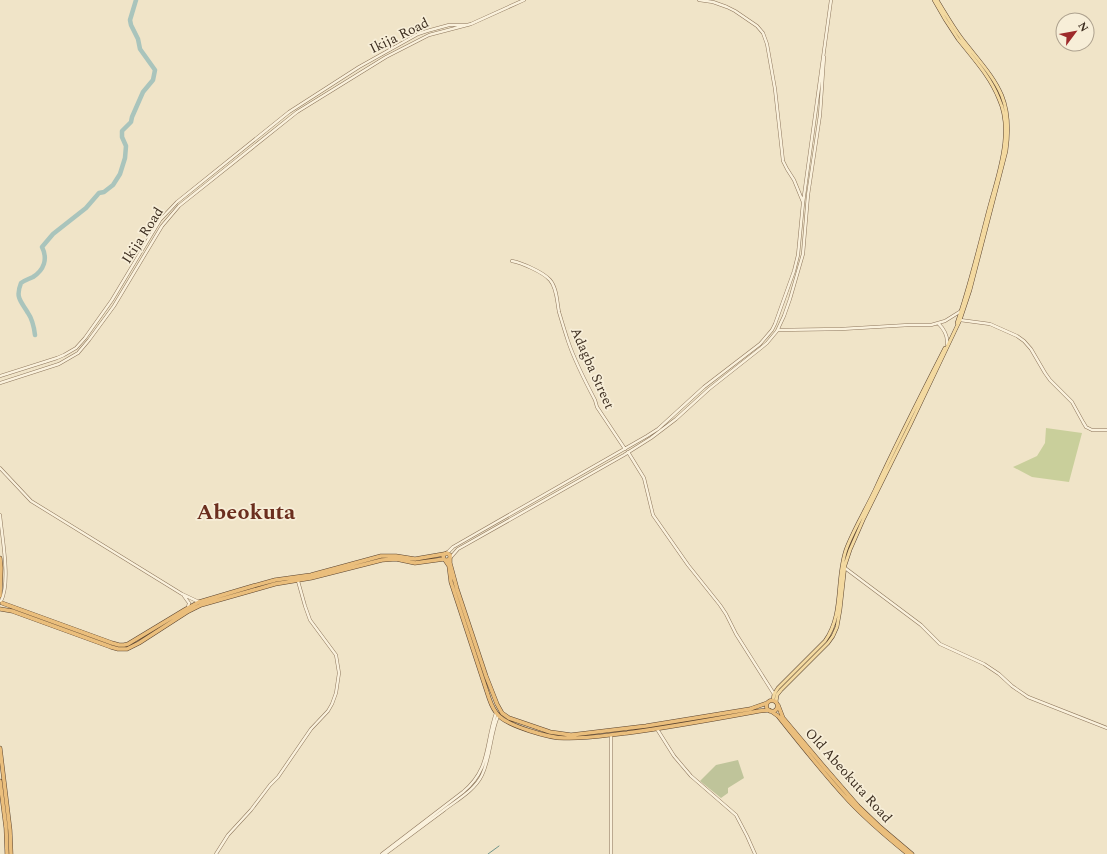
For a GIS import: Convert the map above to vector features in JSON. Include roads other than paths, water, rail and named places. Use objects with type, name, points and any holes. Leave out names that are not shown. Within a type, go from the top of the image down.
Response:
[{"type":"highway","points":[[445,553],[443,557],[444,560],[449,566],[451,582],[484,677],[502,713],[506,716],[542,730],[562,734],[580,734],[646,726],[750,709],[767,703],[770,700],[776,702],[776,709],[611,735],[574,739],[556,738],[516,726],[504,720],[497,714],[489,698],[484,677],[457,589],[450,563],[450,558],[450,555],[445,553],[415,559],[396,556],[375,557],[310,575],[275,580],[260,584],[199,602],[188,607],[137,639],[124,645],[112,643],[1,602],[0,609],[12,611],[111,647],[125,649],[139,643],[200,605],[275,584],[323,576],[382,560],[396,560],[415,563],[444,560],[448,560],[450,558]]},
{"type":"highway","points":[[0,558],[0,596]]},
{"type":"highway","name":"Old Abeokuta Road","points":[[776,702],[783,718],[850,797],[879,826],[912,854]]},
{"type":"highway","points":[[767,703],[767,707],[770,711]]},
{"type":"highway","name":"Old Abeokuta Road","points":[[770,711],[778,716],[848,800],[870,822],[908,854]]},
{"type":"highway","points":[[0,748],[10,830],[11,854]]},
{"type":"highway","points":[[0,781],[6,828],[7,854]]},
{"type":"main road","points":[[776,702],[774,694],[778,688],[825,641],[834,626],[842,566],[847,548],[861,516],[956,324],[976,259],[1002,158],[1005,136],[1004,116],[1000,99],[990,81],[949,27],[936,0]]},
{"type":"main road","points":[[776,702],[777,695],[781,690],[828,643],[837,627],[845,568],[850,550],[960,320],[974,275],[1006,151],[1008,124],[1006,106],[999,88],[961,38],[936,0]]},
{"type":"street","points":[[471,24],[524,0]]},
{"type":"street","points":[[699,0],[727,6],[757,26],[765,38],[775,89],[783,161],[794,180],[803,203]]},
{"type":"street","points":[[445,553],[625,449],[658,428],[704,387],[760,344],[775,324],[794,271],[798,255],[803,203],[831,0]]},
{"type":"street","name":"Ikija Road","points":[[0,376],[56,358],[76,348],[112,300],[160,220],[168,211],[177,202],[289,112],[359,67],[418,34],[438,27],[471,24]]},
{"type":"street","name":"Ikija Road","points":[[0,383],[59,364],[78,353],[114,306],[162,226],[179,206],[297,112],[386,57],[420,39],[471,24]]},
{"type":"street","points":[[450,558],[458,549],[651,438],[676,419],[709,389],[764,346],[778,330],[793,290],[802,254],[808,195],[820,115],[826,32]]},
{"type":"street","name":"Adagba Street","points":[[512,261],[547,277],[552,283],[560,316],[575,358],[597,407],[625,449]]},
{"type":"street","points":[[778,330],[931,325],[952,317],[961,311]]},
{"type":"street","points":[[960,320],[990,324],[1017,336],[1024,341],[1031,349],[1050,380],[1072,402],[1086,427],[1092,430],[1107,430]]},
{"type":"street","points":[[938,323],[946,333],[948,339],[947,344]]},
{"type":"street","points":[[628,452],[644,478],[653,514],[688,565],[720,605],[736,634],[774,694]]},
{"type":"street","points":[[0,468],[31,501],[182,594],[199,602]]},
{"type":"street","points":[[0,516],[6,568],[4,596],[1,602]]},
{"type":"street","points":[[845,568],[921,625],[940,644],[984,664],[1028,697],[1107,728]]},
{"type":"street","points":[[216,854],[228,835],[252,810],[257,801],[278,777],[311,729],[328,711],[336,693],[339,673],[336,656],[310,620],[298,581]]},
{"type":"street","points":[[182,594],[189,604],[188,607]]},
{"type":"street","points":[[382,854],[463,792],[475,780],[481,771],[485,760],[490,731],[497,714]]},
{"type":"street","points":[[385,854],[465,794],[478,781],[486,764],[497,714]]},
{"type":"street","points":[[657,728],[674,756],[691,776],[736,814],[745,830],[755,854]]},
{"type":"street","points":[[611,735],[611,854]]},
{"type":"waterway","points":[[35,335],[31,318],[19,296],[19,288],[21,283],[33,277],[42,268],[45,260],[42,247],[53,234],[86,208],[99,193],[104,192],[113,185],[120,174],[125,158],[126,146],[122,137],[122,131],[131,122],[143,92],[153,80],[155,70],[140,49],[138,39],[131,25],[130,20],[136,0]]},
{"type":"waterway","points":[[488,854],[499,846]]},
{"type":"district","name":"Abeokuta","points":[[246,511]]}]
